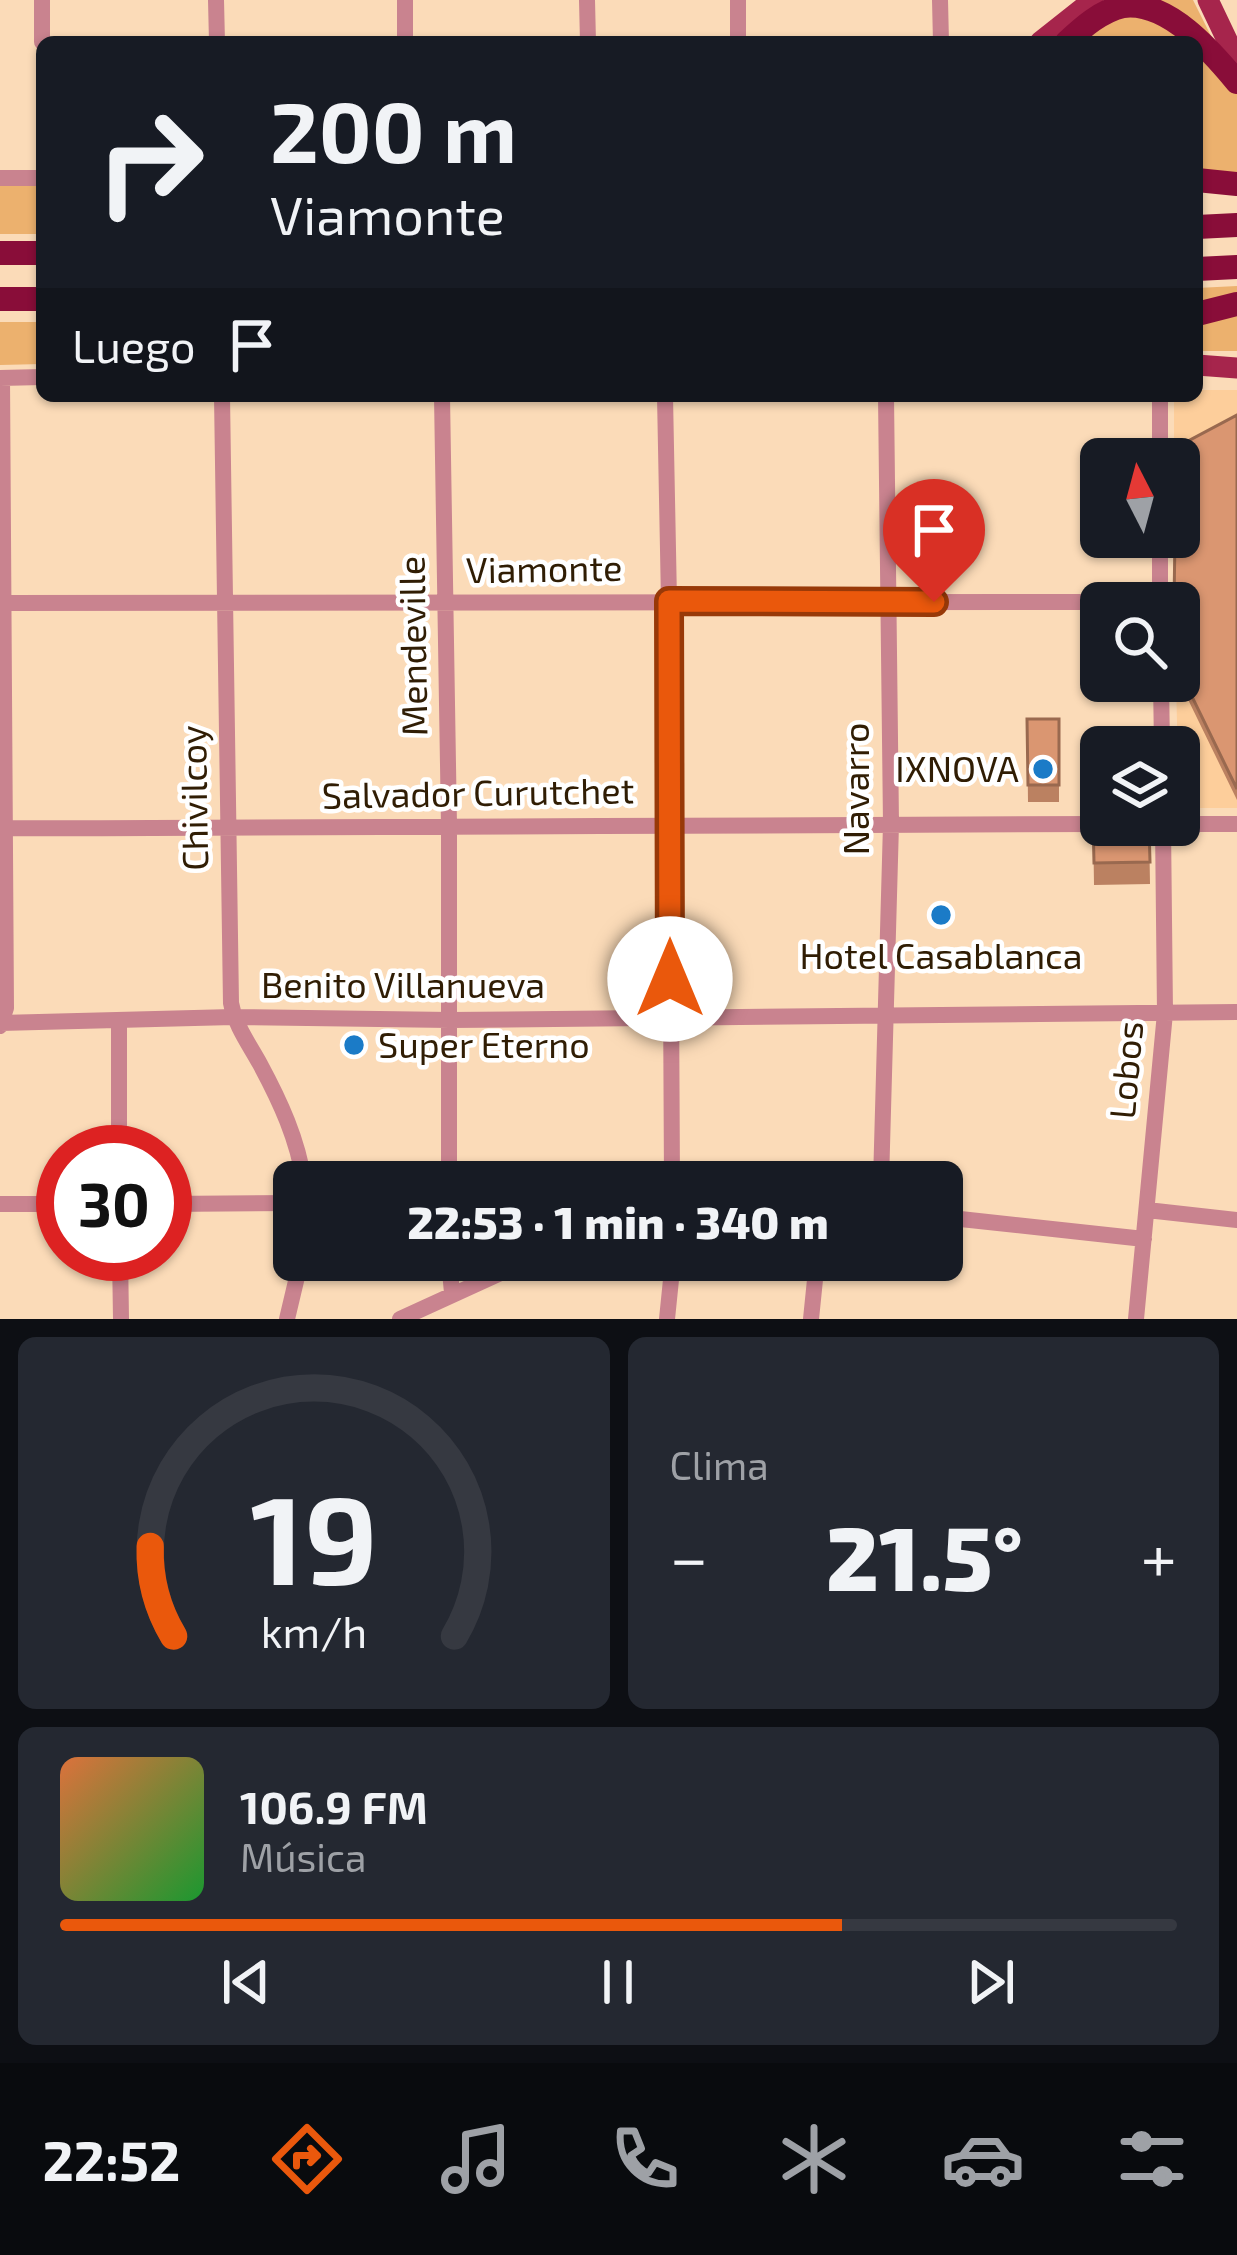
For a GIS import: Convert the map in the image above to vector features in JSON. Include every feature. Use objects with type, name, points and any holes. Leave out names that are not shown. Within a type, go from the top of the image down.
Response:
[{"type":"highway","points":[[1074,36],[1112,9],[1127,5],[1162,13],[1196,36]]},
{"type":"highway","points":[[1203,44],[1237,82]]},
{"type":"highway","points":[[1203,181],[1237,187]]},
{"type":"highway","points":[[1203,191],[1237,187]]},
{"type":"highway","points":[[1203,226],[1237,225]]},
{"type":"highway","points":[[0,253],[36,253]]},
{"type":"highway","points":[[1203,268],[1237,267]]},
{"type":"highway","points":[[0,299],[36,299]]},
{"type":"highway","points":[[1203,312],[1237,304]]},
{"type":"main road","points":[[1048,36],[1093,0]]},
{"type":"main road","points":[[1208,0],[1237,61]]},
{"type":"main road","points":[[1203,366],[1237,371]]},
{"type":"main road","points":[[1203,374],[1237,371]]},
{"type":"street","points":[[42,0],[42,36]]},
{"type":"street","points":[[216,0],[217,36]]},
{"type":"street","points":[[405,0],[405,36]]},
{"type":"street","points":[[587,0],[588,36]]},
{"type":"street","points":[[737,0],[738,36]]},
{"type":"street","points":[[940,0],[941,36]]},
{"type":"street","points":[[0,178],[36,178]]},
{"type":"street","points":[[0,1024],[6,1009],[1,378],[36,377]]},
{"type":"street","name":"Chivilcoy","points":[[222,402],[230,1003],[290,1127],[299,1161]]},
{"type":"street","name":"Mendeville","points":[[442,402],[449,1161]]},
{"type":"street","points":[[664,402],[672,1161]]},
{"type":"street","name":"Navarro","points":[[881,1161],[891,824],[886,402]]},
{"type":"street","points":[[1160,402],[1160,438]]},
{"type":"street","name":"Viamonte","points":[[1,603],[1080,603]]},
{"type":"street","name":"Salvador Curutchet","points":[[2,828],[1080,824]]},
{"type":"street","points":[[1200,824],[1237,824]]},
{"type":"street","name":"Lobos","points":[[1136,1319],[1165,1013],[1163,846]]},
{"type":"street","name":"Benito Villanueva","points":[[0,1024],[233,1017],[450,1020],[1237,1012]]},
{"type":"street","points":[[119,1021],[119,1125]]},
{"type":"street","points":[[192,1204],[273,1203]]},
{"type":"street","points":[[0,1204],[36,1204]]},
{"type":"street","points":[[1147,1210],[1237,1220]]},
{"type":"street","points":[[963,1219],[1144,1239]]},
{"type":"street","points":[[120,1281],[121,1319]]},
{"type":"street","points":[[287,1319],[297,1281]]},
{"type":"street","points":[[451,1281],[452,1293]]},
{"type":"street","points":[[400,1319],[480,1281]]},
{"type":"street","points":[[667,1319],[671,1281]]},
{"type":"street","points":[[811,1319],[815,1281]]},
{"type":"shaded area","points":[[1119,0],[1193,0],[1237,88],[1237,175],[1203,178],[1203,36],[1065,36]]},
{"type":"shaded area","points":[[0,185],[36,185],[36,234],[0,234]]},
{"type":"shaded area","points":[[1237,286],[1237,351],[1203,351],[1203,288]]},
{"type":"shaded area","points":[[0,322],[36,322],[36,364],[0,365]]},
{"type":"shaded area","points":[[1203,390],[1237,390],[1237,808],[1200,808],[1200,726],[1177,726],[1177,702],[1200,702],[1200,582],[1175,582],[1175,558],[1200,558],[1200,438],[1174,438],[1174,402],[1203,402]]},
{"type":"building","points":[[1237,415],[1237,789],[1195,702],[1200,702],[1200,582],[1174,582],[1175,558],[1200,558],[1200,438],[1194,438]]},
{"type":"building","name":"IXNOVA","points":[[1027,719],[1059,719],[1059,785],[1028,785]]},
{"type":"building","points":[[1094,846],[1150,846],[1150,862],[1094,863]]},
{"type":"place","name":"IXNOVA","points":[[1043,769]]},
{"type":"place","name":"Hotel Casablanca","points":[[941,915]]},
{"type":"place","name":"Super Eterno","points":[[354,1045]]},
{"type":"route","points":[[670,979],[669,601],[934,602]]}]
